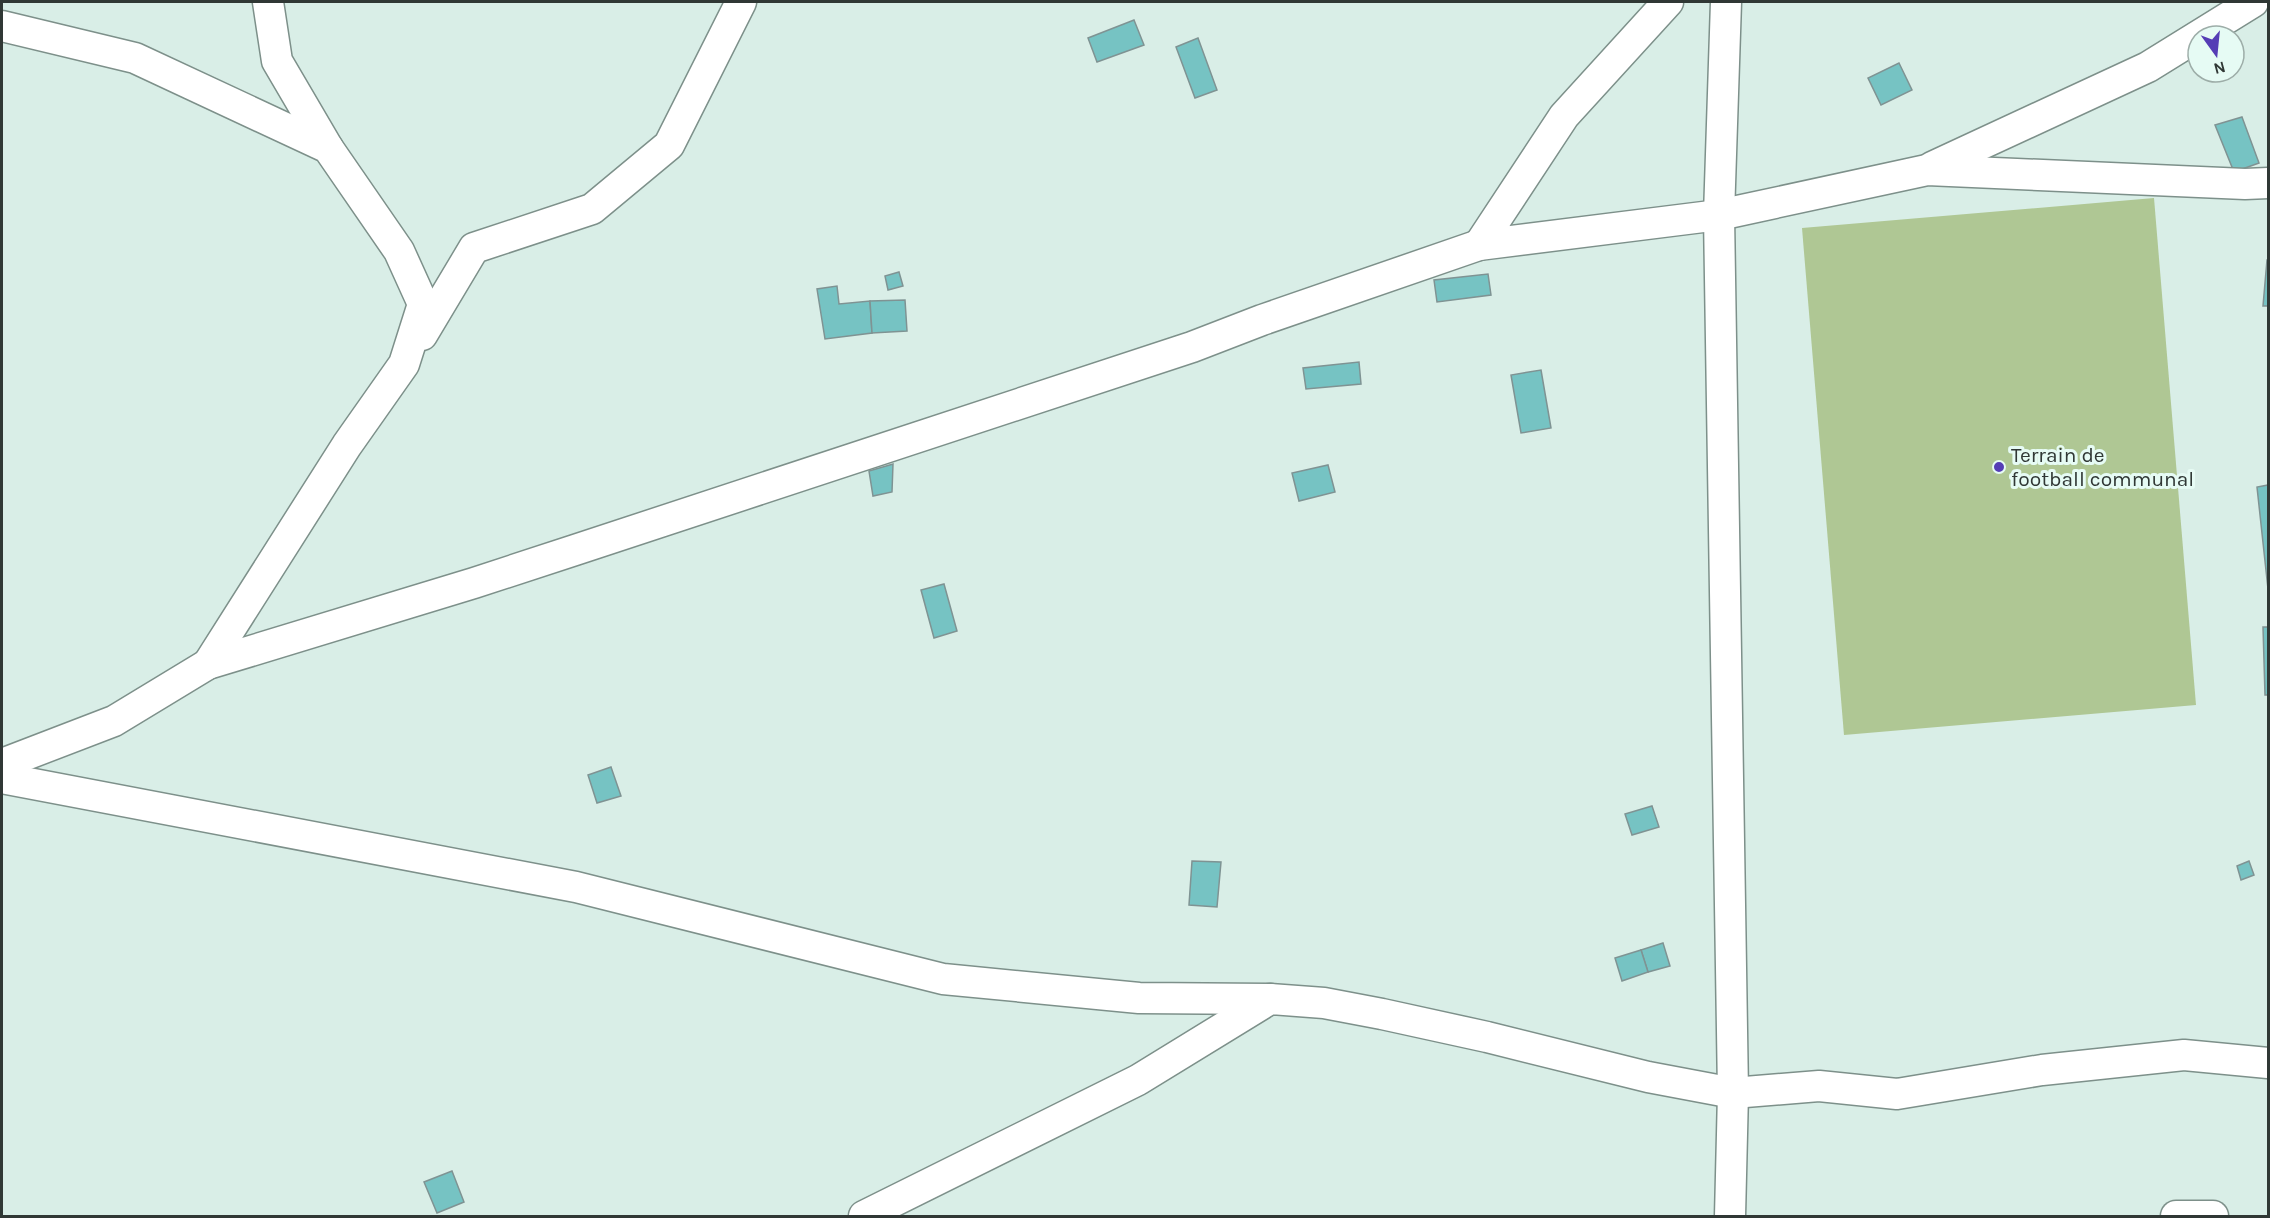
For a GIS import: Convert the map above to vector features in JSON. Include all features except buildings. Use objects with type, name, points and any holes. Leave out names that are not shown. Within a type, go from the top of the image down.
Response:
[{"type":"street","points":[[267,2],[277,61],[328,148],[399,251],[423,304],[404,364]]},
{"type":"street","points":[[208,664],[347,445],[404,364],[474,248],[592,209],[669,145],[741,2]]},
{"type":"street","points":[[1479,245],[1564,116],[1668,2]]},
{"type":"street","points":[[1726,2],[1719,215],[1733,1094],[1732,1166],[1737,1212]]},
{"type":"street","points":[[2,764],[114,721],[208,664],[474,583],[1192,347],[1479,245],[1719,215],[1927,170],[2148,67],[2253,2]]},
{"type":"street","points":[[2,26],[135,58],[328,148]]},
{"type":"street","points":[[1927,170],[2245,184],[2268,183]]},
{"type":"street","points":[[2,778],[576,886],[943,980],[1138,998],[1270,999],[1324,1003],[1400,1018],[1648,1077],[1733,1094],[1819,1086],[1897,1094],[2042,1070],[2184,1055],[2268,1063]]},
{"type":"street","points":[[864,1216],[1138,1080],[1270,999]]},
{"type":"street","points":[[2176,1216],[2213,1216]]},
{"type":"green space","name":"Terrain de football communal","points":[[2154,198],[2196,705],[1844,735],[1802,228]]},
{"type":"place","name":"Terrain de football communal","points":[[1999,467]]}]
